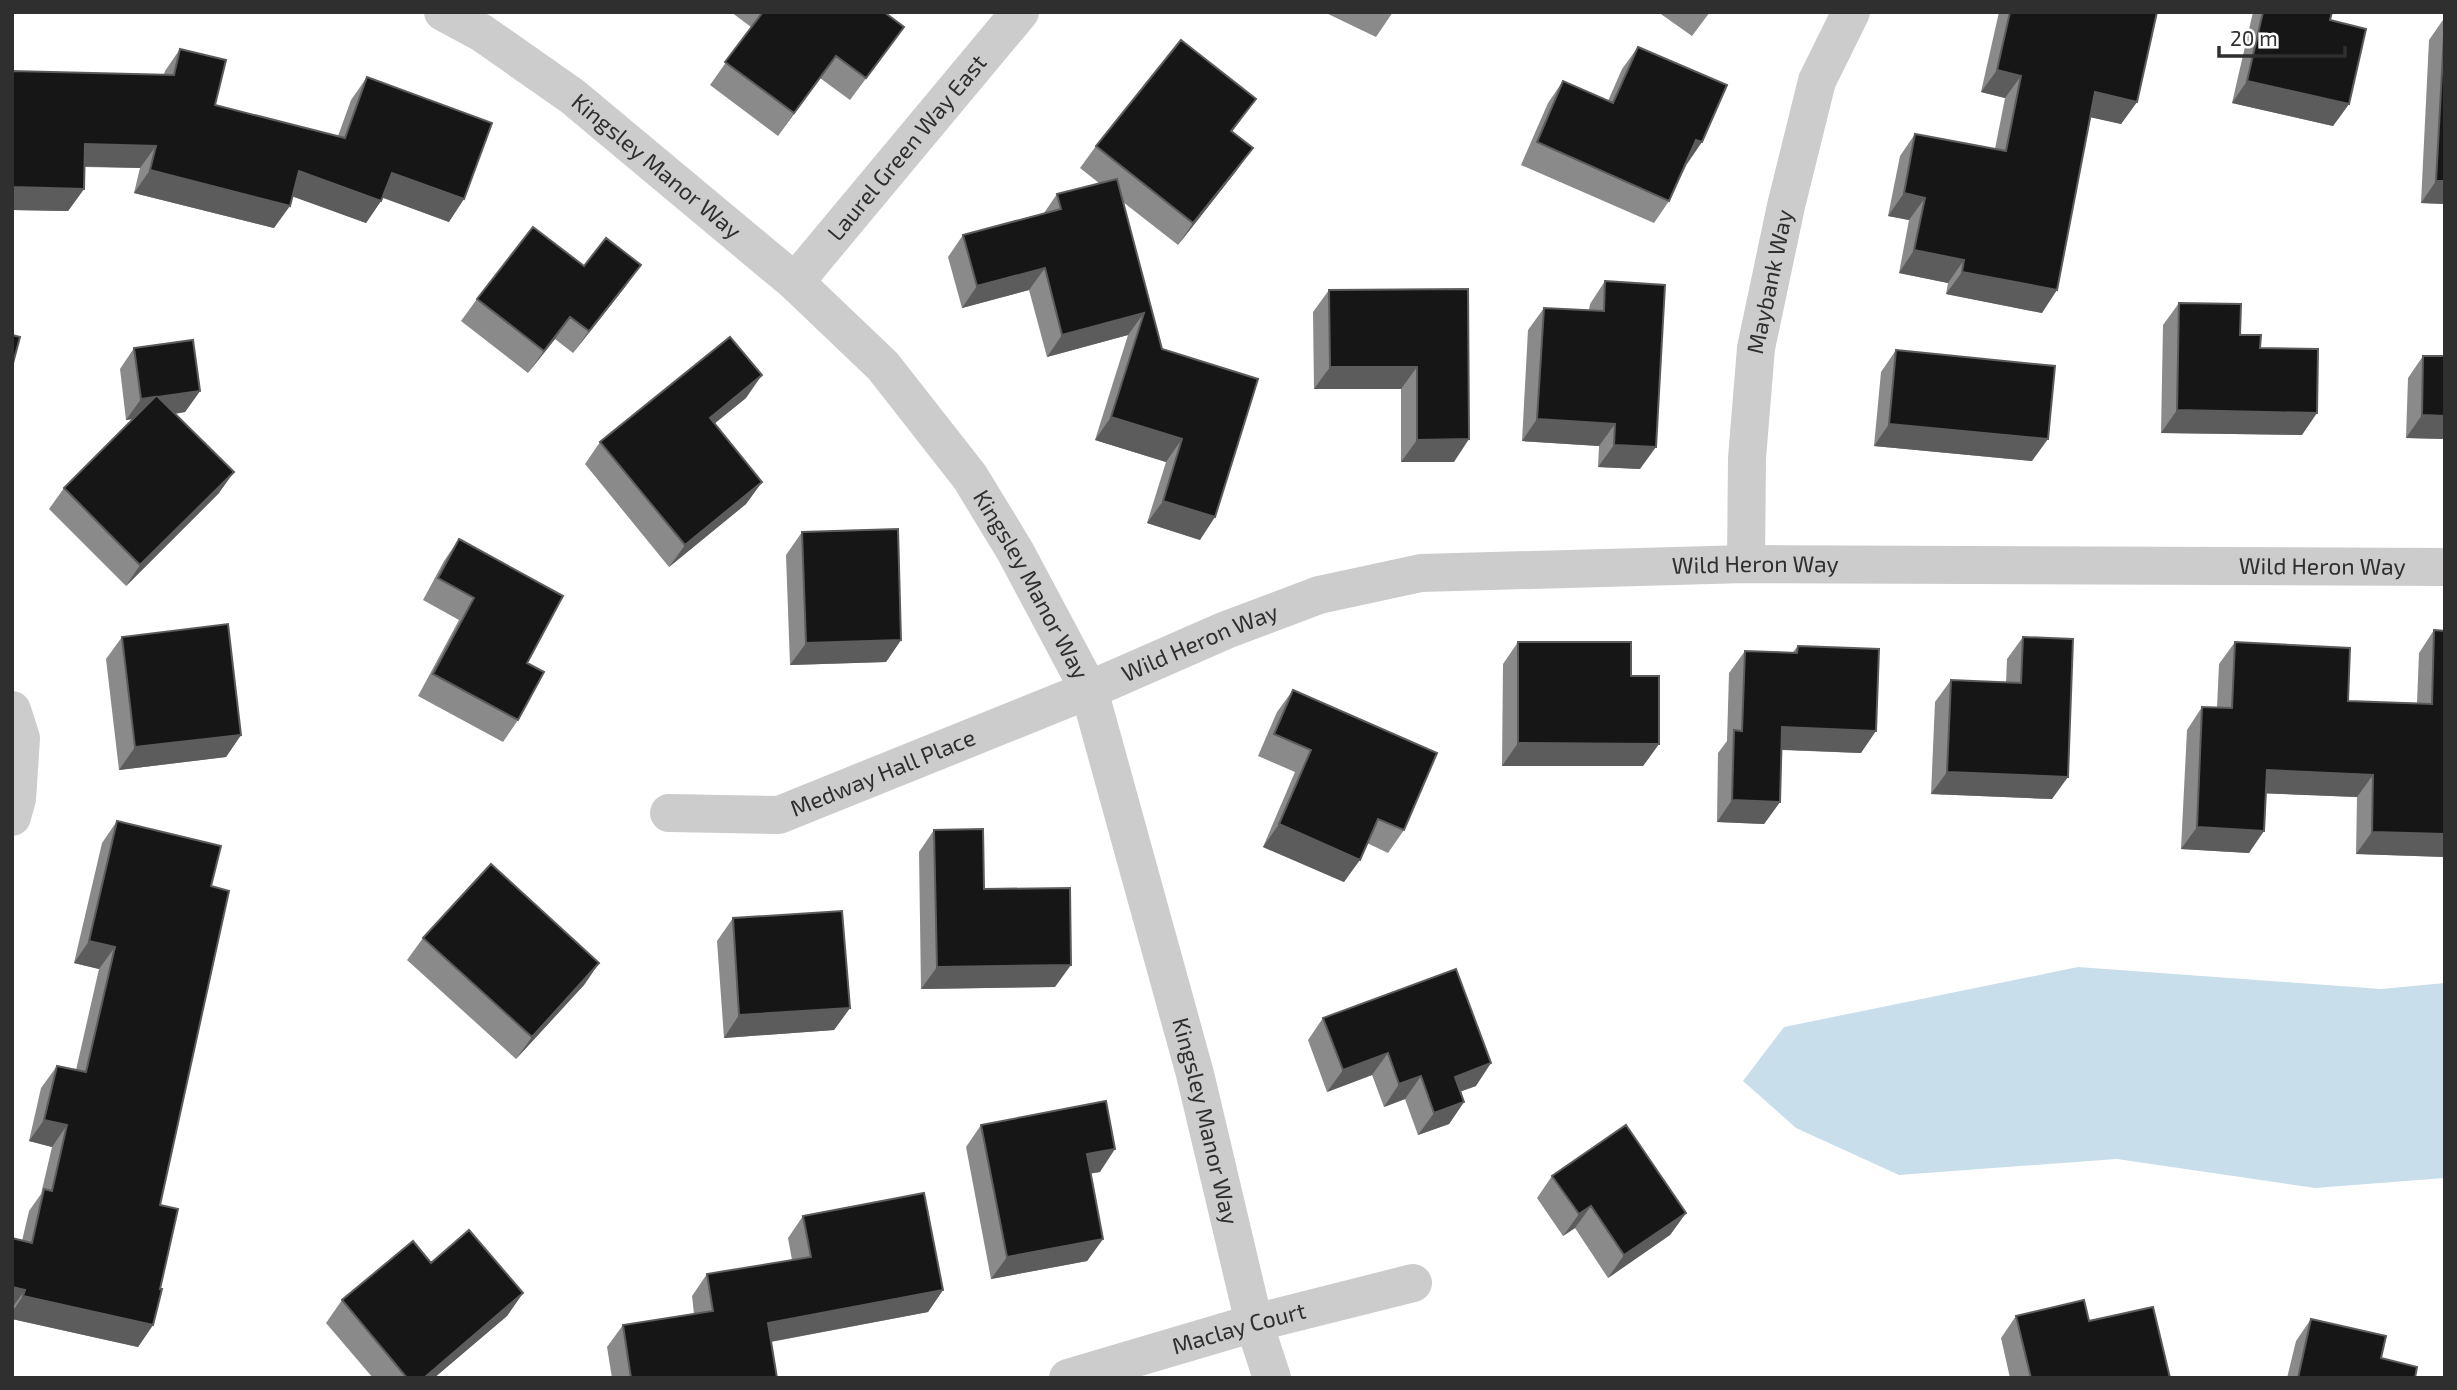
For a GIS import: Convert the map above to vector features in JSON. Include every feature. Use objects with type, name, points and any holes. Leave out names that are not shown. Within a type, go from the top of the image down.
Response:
[{"type":"street","name":"Kingsley Manor Way","points":[[443,12],[482,33],[572,96],[795,282],[883,366],[970,477],[1014,551],[1089,690],[1195,1074],[1254,1322],[1272,1378]]},
{"type":"street","name":"Laurel Green Way East","points":[[795,282],[1020,12]]},
{"type":"street","name":"Maybank Way","points":[[1746,564],[1747,458],[1756,348],[1786,206],[1817,81],[1851,12]]},
{"type":"street","name":"Wild Heron Way","points":[[1089,690],[1226,630],[1319,595],[1420,573],[1746,564],[2445,567]]},
{"type":"street","name":"Medway Hall Place","points":[[669,813],[779,815],[1089,690]]},
{"type":"street","points":[[12,710],[21,738],[17,799],[12,817]]},
{"type":"street","name":"Maclay Court","points":[[1068,1378],[1254,1322],[1413,1283]]},
{"type":"water","points":[[2078,967],[2381,989],[2445,983],[2445,1178],[2315,1188],[2117,1159],[1899,1175],[1796,1128],[1743,1081],[1784,1027]]},
{"type":"building","points":[[763,12],[884,12],[904,27],[866,78],[836,56],[794,113],[725,62]]},
{"type":"building","points":[[2010,12],[2157,12],[2137,102],[2095,92],[2057,290],[1962,272],[1964,260],[1914,250],[1925,198],[1904,193],[1915,134],[2006,151],[2021,76],[1997,70]]},
{"type":"building","points":[[2263,12],[2332,12],[2330,20],[2366,29],[2349,104],[2247,81]]},
{"type":"building","points":[[2445,17],[2445,181],[2436,181]]},
{"type":"building","points":[[1181,40],[1256,99],[1231,131],[1253,148],[1193,223],[1096,146]]},
{"type":"building","points":[[1638,47],[1727,85],[1702,142],[1696,140],[1669,201],[1537,142],[1563,81],[1613,103]]},
{"type":"building","points":[[180,49],[226,60],[215,105],[345,138],[367,77],[492,123],[464,199],[392,173],[381,201],[299,171],[290,206],[150,170],[156,146],[85,144],[84,189],[12,187],[12,71],[174,75]]},
{"type":"building","points":[[1117,179],[1162,349],[1258,379],[1215,517],[1163,501],[1182,439],[1111,417],[1144,313],[1062,335],[1045,268],[977,286],[963,235],[1061,209],[1057,194]]},
{"type":"building","points":[[533,227],[584,266],[606,238],[641,265],[589,331],[570,317],[544,351],[477,299]]},
{"type":"building","points":[[1605,281],[1665,285],[1656,447],[1614,445],[1615,424],[1537,419],[1544,308],[1604,311]]},
{"type":"building","points":[[1468,289],[1469,439],[1417,440],[1417,367],[1330,367],[1329,290]]},
{"type":"building","points":[[2179,303],[2241,304],[2240,335],[2261,335],[2260,348],[2318,349],[2317,413],[2177,410]]},
{"type":"building","points":[[12,335],[20,337],[12,367]]},
{"type":"building","points":[[730,337],[762,375],[710,418],[762,482],[685,545],[600,442]]},
{"type":"building","points":[[193,340],[200,391],[158,397],[234,472],[140,565],[64,488],[155,397],[141,399],[134,348]]},
{"type":"building","points":[[1896,350],[2055,366],[2048,439],[1889,424]]},
{"type":"building","points":[[2423,356],[2445,356],[2445,416],[2422,415]]},
{"type":"building","points":[[898,529],[901,640],[806,643],[802,532]]},
{"type":"building","points":[[459,539],[563,596],[527,663],[544,672],[518,720],[433,674],[474,598],[438,578]]},
{"type":"building","points":[[228,624],[241,735],[135,747],[122,637]]},
{"type":"building","points":[[2434,630],[2445,631],[2445,834],[2372,832],[2373,775],[2267,770],[2264,831],[2197,827],[2202,707],[2232,708],[2235,642],[2350,648],[2348,701],[2432,704]]},
{"type":"building","points":[[2023,637],[2073,639],[2068,777],[1947,772],[1951,680],[2021,683]]},
{"type":"building","points":[[1518,642],[1631,642],[1631,676],[1659,676],[1659,744],[1518,743]]},
{"type":"building","points":[[1798,646],[1879,649],[1876,731],[1782,727],[1780,802],[1732,800],[1734,730],[1742,731],[1745,651],[1797,653]]},
{"type":"building","points":[[1293,690],[1437,753],[1404,830],[1378,819],[1360,860],[1279,824],[1311,750],[1274,734]]},
{"type":"building","points":[[117,821],[221,846],[211,886],[229,891],[160,1205],[178,1209],[153,1325],[23,1296],[25,1290],[12,1287],[12,1238],[32,1243],[44,1189],[52,1191],[67,1125],[44,1120],[57,1066],[86,1072],[115,947],[89,941]]},
{"type":"building","points":[[983,829],[984,889],[1070,888],[1071,965],[937,967],[934,830]]},
{"type":"building","points":[[491,864],[599,963],[532,1037],[423,938]]},
{"type":"building","points":[[842,911],[850,1008],[739,1015],[733,918]]},
{"type":"building","points":[[1456,969],[1491,1063],[1455,1077],[1464,1102],[1434,1113],[1421,1076],[1399,1084],[1388,1053],[1343,1070],[1323,1018]]},
{"type":"building","points":[[1106,1101],[1115,1149],[1087,1154],[1103,1239],[1007,1257],[981,1125]]},
{"type":"building","points":[[1626,1125],[1686,1213],[1624,1255],[1591,1206],[1579,1214],[1552,1176]]},
{"type":"building","points":[[924,1193],[943,1290],[768,1323],[777,1378],[631,1378],[623,1325],[713,1311],[707,1274],[811,1257],[803,1216]]},
{"type":"building","points":[[469,1230],[523,1293],[424,1378],[407,1378],[342,1300],[413,1241],[431,1263]]},
{"type":"building","points":[[2084,1300],[2089,1321],[2153,1307],[2170,1378],[2031,1378],[2016,1316]]},
{"type":"building","points":[[2311,1319],[2386,1336],[2381,1358],[2417,1367],[2415,1378],[2298,1378]]}]
